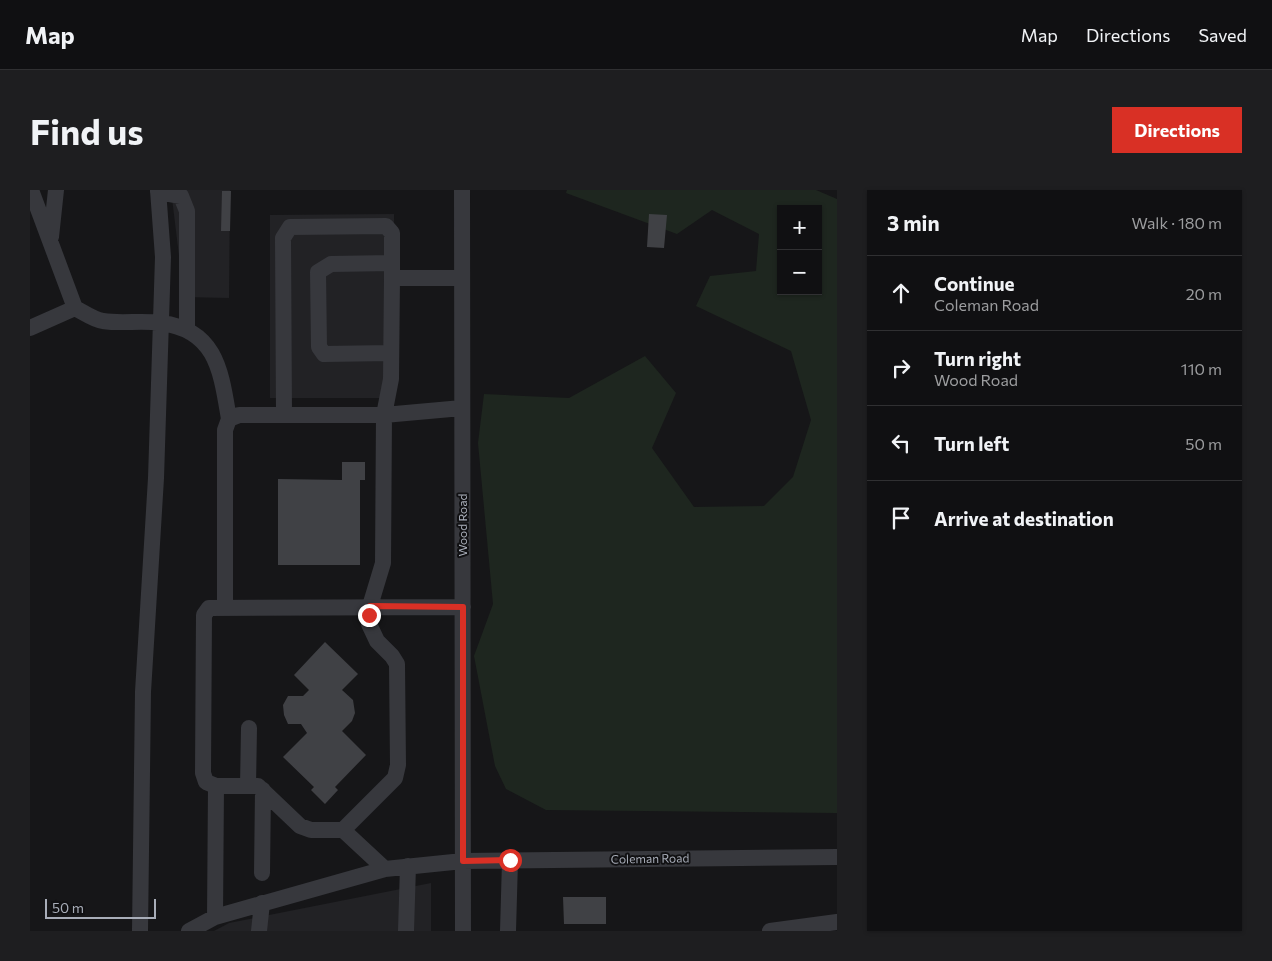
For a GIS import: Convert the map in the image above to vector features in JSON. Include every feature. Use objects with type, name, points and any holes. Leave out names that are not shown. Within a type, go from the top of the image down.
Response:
[{"type":"street","points":[[31,190],[75,308],[101,321],[161,322],[187,329],[205,341],[218,368],[229,419],[225,430],[225,606]]},
{"type":"street","points":[[51,240],[56,190]]},
{"type":"street","name":"Wood Road","points":[[462,190],[463,931]]},
{"type":"street","points":[[140,931],[143,692],[156,478],[163,257],[158,191],[182,196],[187,211],[187,329]]},
{"type":"street","points":[[284,415],[283,238],[290,227],[386,226],[392,233],[392,271],[389,394],[384,415],[383,563],[370,606],[368,624],[372,634],[397,664],[398,765],[395,778],[343,830]]},
{"type":"street","points":[[391,353],[324,354],[319,347],[318,272],[331,264],[462,278]]},
{"type":"street","points":[[30,328],[75,308]]},
{"type":"street","points":[[229,419],[239,415],[384,415],[462,408]]},
{"type":"street","points":[[385,869],[343,830],[311,830],[300,826],[256,788],[216,786],[206,782],[203,773],[204,615],[209,608],[225,606],[463,607]]},
{"type":"street","points":[[249,728],[256,788],[262,873]]},
{"type":"street","points":[[215,917],[216,786]]},
{"type":"street","name":"Coleman Road","points":[[189,931],[215,917],[262,903],[385,869],[408,866],[463,861],[510,860],[837,857]]},
{"type":"street","points":[[508,931],[510,860]]},
{"type":"street","points":[[406,931],[408,866]]},
{"type":"street","points":[[259,931],[262,903]]},
{"type":"street","points":[[773,931],[837,922]]},
{"type":"shaded area","points":[[171,190],[230,190],[229,298],[184,297]]},
{"type":"shaded area","points":[[567,190],[816,190],[837,199],[837,813],[546,810],[506,789],[495,766],[474,656],[493,604],[478,443],[484,394],[569,398],[645,356],[676,393],[652,448],[694,507],[764,506],[793,477],[811,420],[791,351],[696,306],[710,276],[756,271],[759,234],[712,210],[677,234],[566,193]]},
{"type":"shaded area","points":[[394,214],[395,398],[270,398],[270,215]]},
{"type":"shaded area","points":[[431,883],[431,931],[214,931],[229,923]]},
{"type":"building","points":[[222,191],[231,191],[230,231],[221,231]]},
{"type":"building","points":[[649,214],[667,215],[664,248],[647,247]]},
{"type":"building","points":[[342,462],[365,462],[365,480],[360,480],[360,565],[278,565],[278,479],[342,480]]},
{"type":"building","points":[[325,642],[358,674],[342,690],[353,700],[355,713],[352,721],[342,731],[366,755],[335,787],[338,790],[325,804],[311,790],[314,787],[283,757],[307,733],[301,724],[288,724],[284,715],[283,705],[288,696],[303,696],[309,690],[294,675]]},
{"type":"building","points":[[563,897],[606,897],[606,924],[564,924]]},
{"type":"route","points":[[369,615],[370,606],[463,607],[463,861],[510,860]]}]
